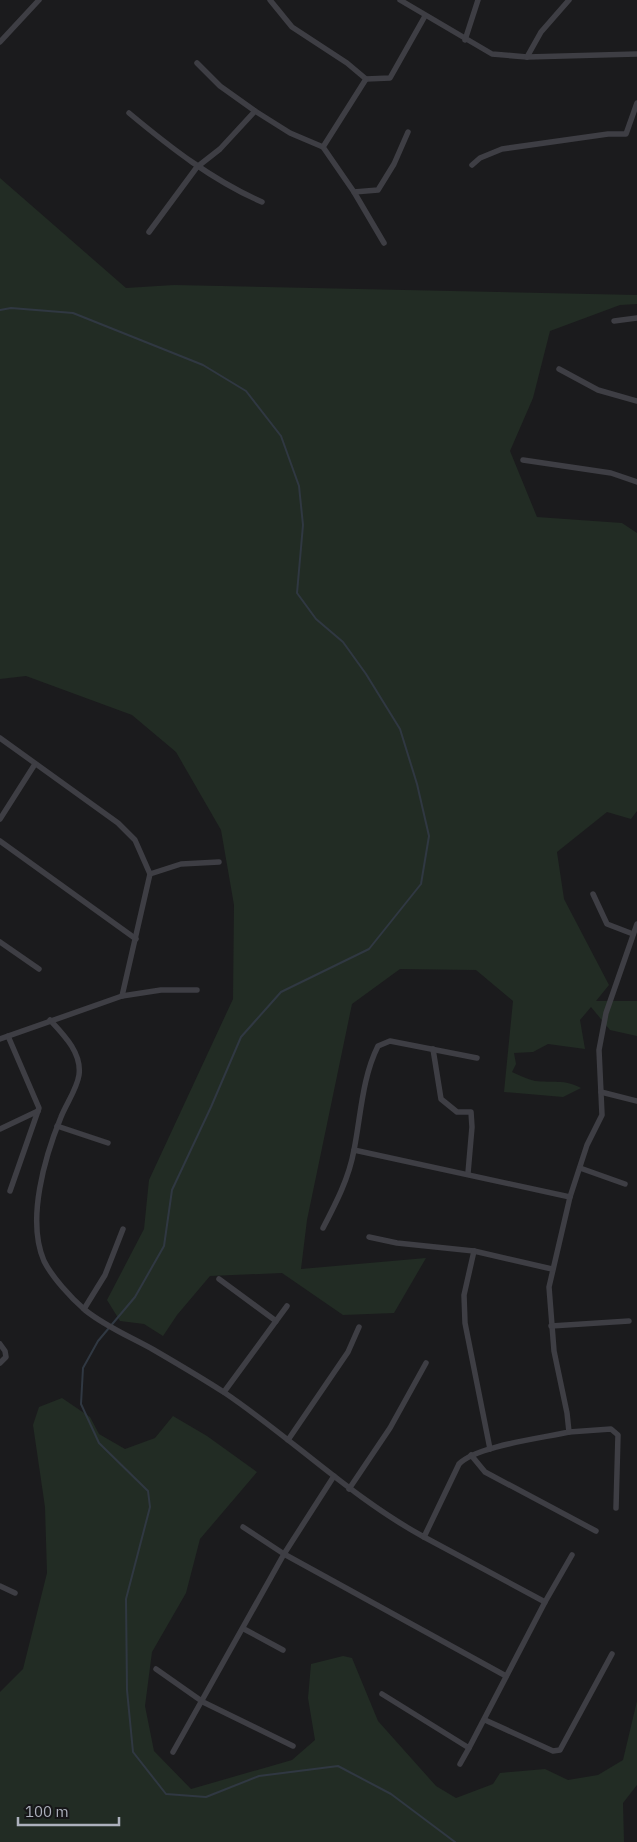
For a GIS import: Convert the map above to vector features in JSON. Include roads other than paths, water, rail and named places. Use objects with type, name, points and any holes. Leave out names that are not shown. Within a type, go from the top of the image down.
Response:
[{"type":"street","points":[[0,42],[39,0]]},
{"type":"street","points":[[270,0],[292,27],[347,63],[366,79],[390,78],[425,16]]},
{"type":"street","points":[[400,0],[465,40],[492,54],[527,57],[637,54]]},
{"type":"street","points":[[465,40],[478,0]]},
{"type":"street","points":[[527,57],[541,32],[569,0]]},
{"type":"street","points":[[196,64],[220,86],[255,111],[290,133],[323,147],[354,192],[384,243]]},
{"type":"street","points":[[323,147],[366,79]]},
{"type":"street","points":[[472,165],[480,158],[502,149],[608,134],[626,134],[637,103]]},
{"type":"street","points":[[148,232],[196,167],[220,149],[255,111]]},
{"type":"street","points":[[129,113],[196,167],[235,190],[262,202]]},
{"type":"street","points":[[354,192],[378,190],[394,164],[408,132]]},
{"type":"street","points":[[614,322],[637,318]]},
{"type":"street","points":[[559,369],[598,390],[637,401]]},
{"type":"street","points":[[522,460],[612,473],[637,482]]},
{"type":"street","points":[[0,738],[118,823],[135,840],[150,874],[122,996]]},
{"type":"street","points":[[0,819],[36,764]]},
{"type":"street","points":[[0,841],[136,939]]},
{"type":"street","points":[[150,874],[181,864],[219,862]]},
{"type":"street","points":[[593,894],[606,924],[633,934]]},
{"type":"street","points":[[569,1432],[551,1326],[549,1288],[570,1196],[587,1146],[602,1115],[599,1050],[606,1013],[637,924]]},
{"type":"street","points":[[0,942],[39,969]]},
{"type":"street","points":[[10,1191],[39,1108],[2,1037],[122,996],[161,990],[197,990]]},
{"type":"street","points":[[50,1020],[75,1051],[79,1075],[57,1126],[39,1194],[40,1245],[44,1261],[53,1273],[84,1309],[224,1392],[349,1489],[401,1524],[544,1602]]},
{"type":"street","points":[[324,1228],[345,1184],[354,1150],[359,1112],[373,1057],[378,1046],[390,1042],[433,1048],[477,1058]]},
{"type":"street","points":[[433,1048],[441,1099],[457,1112],[471,1112],[472,1127],[468,1173]]},
{"type":"street","points":[[601,1092],[637,1101]]},
{"type":"street","points":[[0,1129],[38,1111]]},
{"type":"street","points":[[57,1126],[108,1143]]},
{"type":"street","points":[[354,1150],[570,1196]]},
{"type":"street","points":[[580,1168],[625,1184]]},
{"type":"street","points":[[84,1309],[105,1275],[123,1229]]},
{"type":"street","points":[[369,1237],[397,1243],[474,1251],[552,1269]]},
{"type":"street","points":[[474,1251],[464,1295],[465,1323],[490,1450]]},
{"type":"street","points":[[219,1279],[276,1320]]},
{"type":"street","points":[[224,1392],[287,1306]]},
{"type":"street","points":[[551,1326],[629,1321]]},
{"type":"street","points":[[288,1440],[348,1352],[359,1327]]},
{"type":"street","points":[[0,1344],[5,1351],[6,1357],[0,1363]]},
{"type":"street","points":[[349,1489],[390,1428],[426,1363]]},
{"type":"street","points":[[424,1537],[459,1464],[471,1455],[569,1432],[611,1429],[618,1435],[616,1508]]},
{"type":"street","points":[[471,1455],[485,1472],[596,1531]]},
{"type":"street","points":[[173,1752],[244,1629],[284,1554],[334,1476]]},
{"type":"street","points":[[243,1527],[284,1554],[506,1676]]},
{"type":"street","points":[[460,1764],[544,1602],[572,1555]]},
{"type":"street","points":[[0,1586],[15,1593]]},
{"type":"street","points":[[244,1629],[283,1650]]},
{"type":"street","points":[[484,1720],[553,1751],[560,1750],[612,1654]]},
{"type":"street","points":[[156,1670],[203,1702],[293,1746]]},
{"type":"street","points":[[382,1694],[469,1748]]},
{"type":"waterway","points":[[0,310],[11,308],[73,313],[203,365],[246,391],[281,436],[299,486],[303,525],[297,593],[316,619],[343,642],[366,674],[400,729],[417,784],[429,836],[421,884],[369,949],[281,992],[241,1037],[172,1190],[164,1246],[135,1297],[98,1341],[83,1368],[81,1404],[99,1443],[148,1491],[150,1507],[126,1599],[127,1690],[133,1752],[166,1794],[206,1797],[259,1776],[338,1766],[391,1794],[455,1842]]}]
